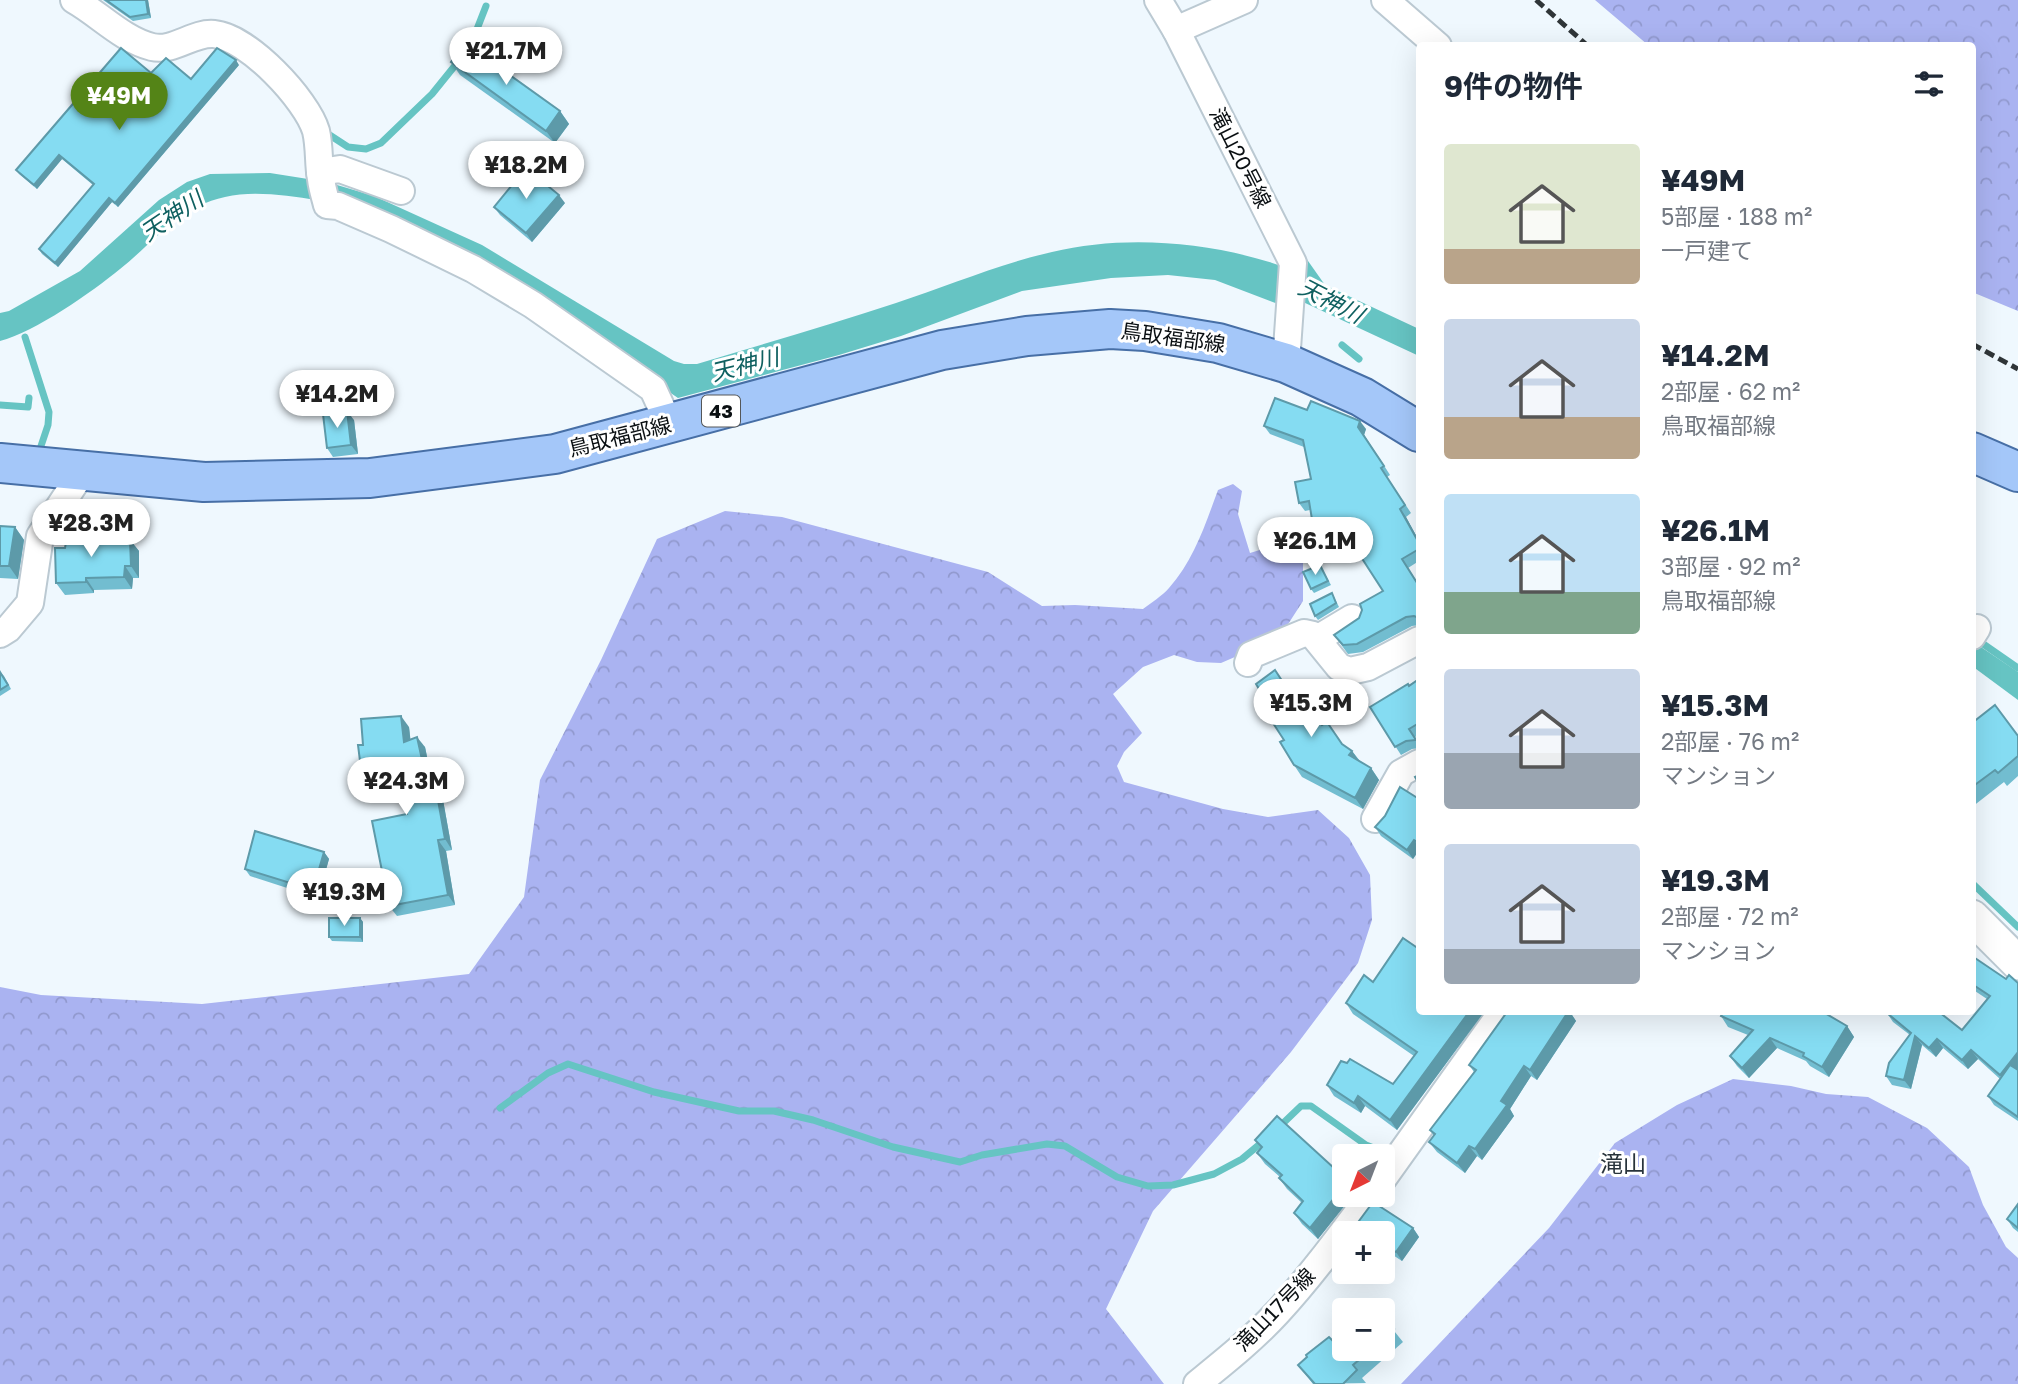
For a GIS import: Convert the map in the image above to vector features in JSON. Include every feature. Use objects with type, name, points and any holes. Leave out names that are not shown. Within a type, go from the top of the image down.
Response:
[{"type":"main road","name":"鳥取福部線","points":[[0,463],[204,482],[370,478],[555,454],[942,350],[1070,331],[1145,331],[1218,343],[1286,363],[1362,397],[1416,430]]},
{"type":"main road","points":[[1976,455],[2018,472]]},
{"type":"street","points":[[74,0],[113,27],[154,48],[179,44],[200,35],[214,34],[240,46],[286,82],[309,116],[315,130],[327,205],[338,206],[391,229],[473,270],[533,305],[653,389],[669,424]]},
{"type":"street","name":"滝山20号線","points":[[1158,0],[1176,30],[1293,268],[1286,363]]},
{"type":"street","points":[[1176,30],[1244,0]]},
{"type":"street","points":[[1385,0],[1433,42]]},
{"type":"street","points":[[322,185],[340,169],[401,191]]},
{"type":"street","points":[[0,634],[8,629],[30,603],[40,536],[83,471]]},
{"type":"street","points":[[1317,639],[1352,618]]},
{"type":"street","points":[[1248,663],[1251,655],[1304,633],[1313,635],[1339,667],[1350,671],[1368,667],[1416,642]]},
{"type":"street","points":[[1376,819],[1401,774],[1416,765]]},
{"type":"street","points":[[1976,921],[2018,963]]},
{"type":"street","points":[[1395,1162],[1500,1015]]},
{"type":"street","name":"滝山17号線","points":[[1197,1384],[1277,1313],[1361,1208]]},
{"type":"green space","points":[[1595,0],[2018,0],[2018,311],[1976,294],[1976,42],[1644,42]]},
{"type":"green space","points":[[1233,484],[1242,491],[1238,514],[1250,553],[1279,544],[1303,559],[1303,601],[1283,632],[1258,647],[1221,663],[1197,662],[1174,655],[1143,667],[1113,694],[1142,733],[1124,752],[1117,766],[1124,782],[1223,809],[1268,817],[1318,810],[1349,838],[1370,875],[1372,920],[1358,963],[1291,1052],[1153,1211],[1106,1309],[1164,1384],[0,1384],[0,987],[41,995],[202,1004],[469,974],[524,897],[540,780],[601,660],[657,539],[725,511],[782,517],[988,572],[1042,606],[1143,609],[1163,594],[1178,577],[1198,542],[1218,490]]},
{"type":"green space","points":[[1733,1079],[1791,1086],[1826,1094],[1868,1097],[1927,1128],[1969,1167],[1983,1205],[2006,1247],[2018,1258],[2018,1384],[1401,1384],[1549,1228],[1615,1143],[1677,1105]]},
{"type":"water","name":"天神川","points":[[270,173],[327,182],[374,196],[482,245],[674,361],[684,364],[697,364],[821,327],[1032,257],[1082,246],[1145,242],[1239,254],[1298,272],[1301,251],[1325,285],[1416,328],[1416,355],[1303,302],[1278,304],[1215,280],[1168,275],[1111,278],[1022,291],[901,336],[678,398],[634,368],[317,200],[259,194],[225,197],[194,208],[168,226],[120,269],[79,300],[30,329],[0,341],[0,313],[9,311],[80,271],[159,200],[187,182],[210,174]]},
{"type":"water","points":[[1976,644],[2018,672],[2018,700],[1976,669]]},
{"type":"building","points":[[106,0],[146,0],[148,14],[130,17]]},
{"type":"building","points":[[465,43],[560,111],[546,131],[451,62]]},
{"type":"building","points":[[121,48],[151,73],[166,58],[191,79],[217,48],[236,60],[115,203],[109,198],[55,263],[39,249],[94,184],[59,155],[34,185],[16,170]]},
{"type":"building","points":[[526,168],[559,195],[526,233],[494,207]]},
{"type":"building","points":[[1275,398],[1307,410],[1311,401],[1360,421],[1358,427],[1384,466],[1381,468],[1405,505],[1400,509],[1416,538],[1416,551],[1402,559],[1416,581],[1416,617],[1406,617],[1357,644],[1343,645],[1334,635],[1359,618],[1362,610],[1360,604],[1383,591],[1352,543],[1317,550],[1309,501],[1299,503],[1295,482],[1311,479],[1303,440],[1264,426]]},
{"type":"building","points":[[347,411],[351,445],[327,448],[323,414]]},
{"type":"building","points":[[0,526],[15,527],[9,566],[0,566]]},
{"type":"building","points":[[68,531],[87,531],[87,540],[130,540],[131,566],[125,566],[124,577],[86,578],[86,582],[56,583],[55,548],[65,548]]},
{"type":"building","points":[[1320,565],[1328,581],[1311,589],[1303,572]]},
{"type":"building","points":[[1332,593],[1336,603],[1315,616],[1310,604]]},
{"type":"building","points":[[1275,670],[1294,699],[1299,695],[1307,702],[1322,725],[1327,722],[1342,744],[1352,751],[1349,755],[1371,768],[1355,798],[1294,765],[1280,742],[1284,740],[1269,717],[1272,715],[1256,684]]},
{"type":"building","points":[[0,672],[8,685],[0,690]]},
{"type":"building","points":[[1416,681],[1416,725],[1409,729],[1416,740],[1406,741],[1395,747],[1370,707],[1408,684],[1409,686]]},
{"type":"building","points":[[1995,705],[2018,736],[2018,756],[1998,773],[1995,770],[1976,784],[1976,720]]},
{"type":"building","points":[[401,716],[404,742],[417,737],[429,791],[436,789],[445,839],[438,840],[448,895],[389,906],[372,821],[407,814],[396,764],[361,769],[358,745],[363,745],[361,719]]},
{"type":"building","points":[[1400,787],[1416,797],[1416,841],[1414,840],[1407,850],[1375,827],[1385,816]]},
{"type":"building","points":[[255,831],[324,852],[313,890],[245,869]]},
{"type":"building","points":[[329,918],[360,918],[360,937],[329,937]]},
{"type":"building","points":[[1403,938],[1416,947],[1416,1015],[1467,1015],[1390,1120],[1358,1096],[1354,1103],[1327,1085],[1341,1061],[1347,1063],[1350,1059],[1393,1084],[1417,1052],[1346,1003],[1364,975],[1373,982]]},
{"type":"building","points":[[1976,959],[2006,979],[2009,975],[2018,983],[2018,1052],[2000,1075],[1971,1050],[1962,1060],[1937,1039],[1929,1048],[1915,1036],[1904,1080],[1886,1076],[1889,1063],[1911,1033],[1889,1015],[1943,1015],[1962,1030],[1990,996],[1976,987]]},
{"type":"building","points":[[1505,1015],[1566,1015],[1530,1070],[1524,1066],[1501,1101],[1507,1105],[1475,1149],[1469,1146],[1457,1163],[1429,1142],[1435,1134],[1430,1130],[1476,1070],[1469,1065]]},
{"type":"building","points":[[1828,1015],[1847,1026],[1822,1067],[1803,1056],[1804,1053],[1770,1038],[1742,1068],[1730,1056],[1753,1030],[1721,1016]]},
{"type":"building","points":[[2010,1065],[2018,1070],[2018,1117],[1988,1096]]},
{"type":"building","points":[[1277,1116],[1332,1166],[1332,1201],[1310,1228],[1294,1213],[1303,1201],[1279,1178],[1282,1175],[1257,1153],[1262,1147],[1255,1140]]},
{"type":"building","points":[[2018,1204],[2018,1228],[2007,1219]]},
{"type":"building","points":[[1369,1208],[1382,1208],[1413,1228],[1396,1252],[1395,1221],[1359,1221]]},
{"type":"building","points":[[1329,1337],[1332,1340],[1332,1361],[1358,1361],[1353,1365],[1357,1370],[1343,1384],[1315,1384],[1298,1365]]},
{"type":"waterway","points":[[325,132],[348,147],[366,149],[381,143],[432,94],[470,47],[486,6]]},
{"type":"waterway","points":[[25,337],[49,412],[48,425],[39,452],[35,452]]},
{"type":"waterway","points":[[1342,345],[1359,359]]},
{"type":"waterway","points":[[0,405],[28,407],[29,398]]},
{"type":"waterway","points":[[1976,639],[2018,668]]},
{"type":"waterway","points":[[1976,887],[2018,927]]},
{"type":"waterway","points":[[500,1108],[548,1073],[568,1064],[654,1092],[739,1111],[774,1111],[813,1120],[893,1147],[960,1162],[982,1155],[1047,1144],[1065,1146],[1117,1177],[1148,1186],[1173,1185],[1214,1174],[1242,1159],[1266,1139]]},
{"type":"waterway","points":[[1277,1129],[1301,1106],[1311,1106],[1365,1144]]},
{"type":"railway","points":[[1536,0],[1583,42]]},
{"type":"railway","points":[[1976,346],[2018,369]]},
{"type":"district","name":"滝山","points":[[1623,1164]]}]
